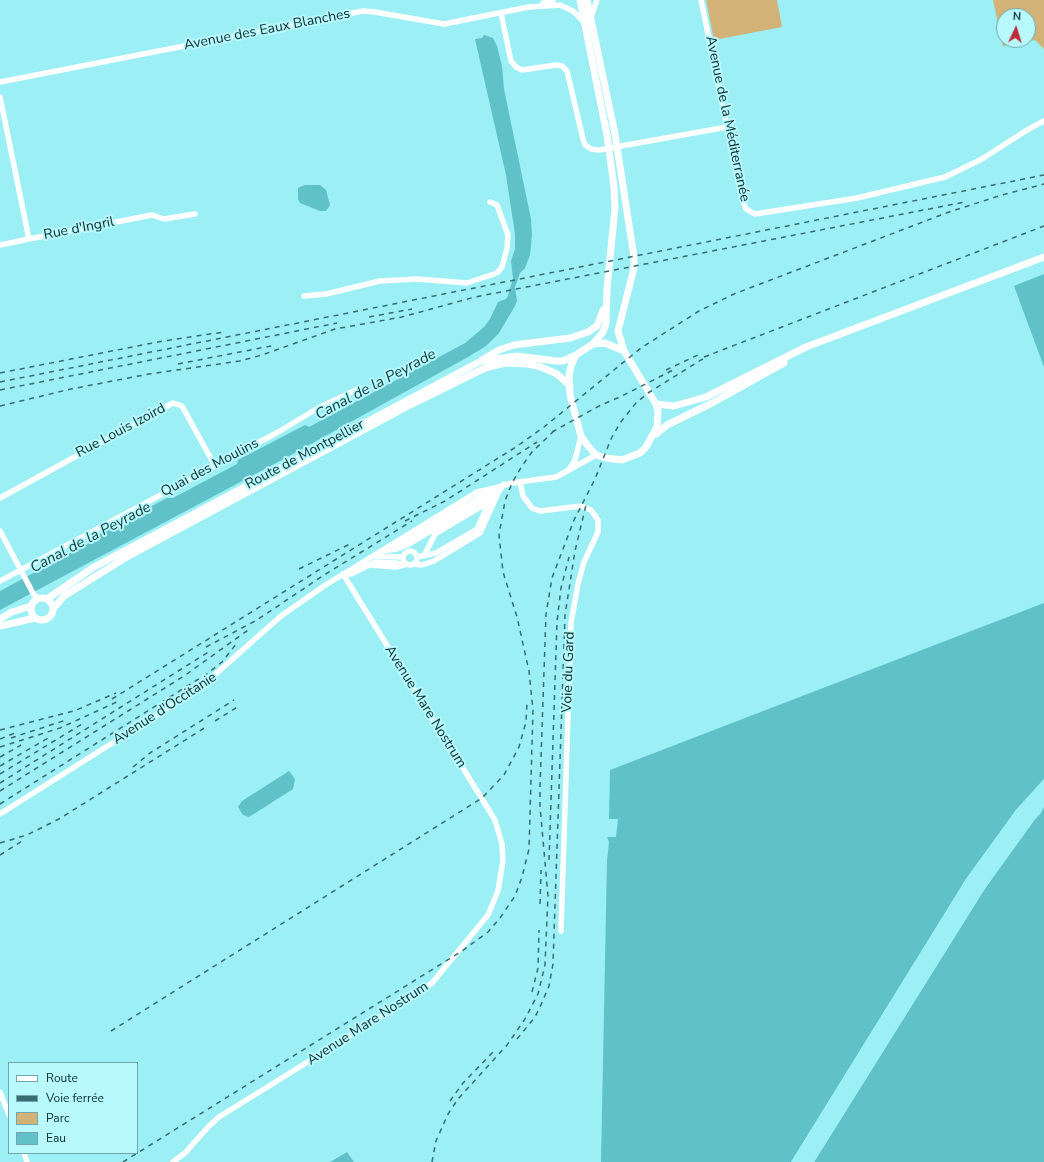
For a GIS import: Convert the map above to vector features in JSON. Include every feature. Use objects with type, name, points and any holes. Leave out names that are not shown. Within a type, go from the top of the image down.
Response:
[{"type":"main road","points":[[580,0],[607,135],[615,208],[606,300],[606,324],[603,332],[593,344],[576,355],[571,366],[570,395],[580,436],[596,455],[622,460],[632,457],[646,447],[654,436],[667,425],[712,403],[826,340]]},
{"type":"main road","points":[[588,0],[615,134],[632,244],[634,268],[618,331],[625,352],[654,401],[657,426],[654,436]]},
{"type":"main road","points":[[654,401],[666,406],[689,403],[706,397],[806,347],[1044,257]]},
{"type":"main road","points":[[481,361],[492,353],[514,345],[570,338],[588,332],[597,326],[606,300]]},
{"type":"main road","points":[[593,344],[605,343],[625,352]]},
{"type":"main road","name":"Route de Montpellier","points":[[47,599],[94,567],[481,361],[516,356],[563,361],[576,355]]},
{"type":"main road","name":"Route de Montpellier","points":[[53,609],[64,596],[125,558],[403,409],[485,368],[505,363],[528,364],[541,367],[557,374],[570,386]]},
{"type":"main road","points":[[0,619],[35,600],[47,599],[52,603],[53,609],[48,618],[42,620],[35,618],[0,626]]},
{"type":"main road","points":[[35,600],[32,613],[35,618]]},
{"type":"street","name":"Avenue des Eaux Blanches","points":[[535,6],[553,0]]},
{"type":"street","points":[[591,17],[597,0]]},
{"type":"street","name":"Avenue de la Méditerranée","points":[[701,0],[742,199],[746,209],[756,214],[857,198],[945,176],[982,159],[1027,130],[1044,121]]},
{"type":"street","name":"Avenue des Eaux Blanches","points":[[0,82],[363,12],[375,12],[444,24],[535,6],[560,5],[573,11],[584,22]]},
{"type":"street","points":[[501,12],[511,61],[516,67],[522,70],[556,65],[562,66],[567,71],[583,139],[585,145],[591,149],[599,150],[727,127]]},
{"type":"street","name":"Rue d'Ingril","points":[[0,97],[29,239],[152,214],[164,219],[195,214]]},
{"type":"street","points":[[304,296],[326,294],[380,281],[417,279],[467,283],[497,273],[502,267],[508,235],[497,205],[490,202]]},
{"type":"street","points":[[0,245],[29,239]]},
{"type":"street","name":"Quai des Moulins","points":[[0,581],[297,422],[312,411],[356,390]]},
{"type":"street","name":"Rue Louis Izoird","points":[[0,498],[173,403],[182,406],[215,466]]},
{"type":"street","points":[[568,471],[575,460],[580,436]]},
{"type":"street","name":"Avenue d'Occitanie","points":[[0,814],[201,687],[281,616],[370,556],[477,492],[495,488],[504,484],[556,477],[596,455]]},
{"type":"street","name":"Voie du Gard","points":[[520,482],[523,496],[532,508],[540,511],[581,506],[591,510],[598,520],[598,532],[584,562],[578,584],[571,623],[561,931]]},
{"type":"street","points":[[343,574],[351,574],[369,564],[380,562],[422,565],[434,561],[480,533],[498,493],[504,484]]},
{"type":"street","points":[[416,557],[436,553],[477,529],[495,488]]},
{"type":"street","name":"Avenue d'Occitanie","points":[[380,551],[397,549],[409,544],[482,500],[495,488]]},
{"type":"street","points":[[425,554],[435,534],[489,502]]},
{"type":"street","points":[[0,531],[35,600]]},
{"type":"street","points":[[404,557],[406,553],[410,552],[414,553],[416,557]]},
{"type":"street","points":[[370,556],[404,557]]},
{"type":"street","points":[[404,557],[404,560],[408,565]]},
{"type":"street","points":[[408,565],[416,561],[416,557]]},
{"type":"street","name":"Avenue Mare Nostrum","points":[[173,1162],[185,1153],[219,1117],[422,991],[432,983],[488,915],[498,891],[503,860],[502,844],[495,820],[343,574]]},
{"type":"street","points":[[0,1092],[8,1112]]},
{"type":"green space","points":[[706,0],[777,0],[782,27],[714,40]]},
{"type":"green space","points":[[993,0],[1044,0],[1044,49],[1036,41],[1036,8],[996,8],[996,14]]},
{"type":"water","points":[[484,35],[493,38],[497,46],[502,66],[504,89],[531,219],[532,235],[530,255],[525,268],[520,273],[515,287],[517,301],[499,333],[486,346],[468,357],[291,455],[0,610],[0,591],[95,540],[101,533],[167,498],[173,498],[237,464],[238,460],[305,425],[309,427],[465,343],[484,327],[490,319],[498,302],[506,299],[508,296],[513,278],[511,261],[515,249],[515,234],[506,175],[475,39],[482,38]]},
{"type":"water","points":[[305,185],[320,185],[326,190],[330,205],[326,211],[320,211],[300,203],[298,199],[298,188]]},
{"type":"water","points":[[1044,274],[1044,367],[1014,286]]},
{"type":"water","points":[[1044,603],[1044,779],[1016,810],[966,879],[791,1162],[601,1162],[607,860],[609,842],[607,837],[616,837],[618,819],[609,819],[610,770]]},
{"type":"water","points":[[289,771],[295,779],[293,789],[249,817],[243,815],[238,807],[242,801]]},
{"type":"water","points":[[1044,807],[1044,1162],[814,1162],[984,890]]},
{"type":"water","points":[[347,1152],[354,1162],[330,1162]]},
{"type":"pier","points":[[1044,779],[1044,782],[1017,811],[968,881],[794,1162],[791,1162],[966,879],[1016,810]]},
{"type":"pier","points":[[1044,805],[1041,813],[1031,823],[984,890],[814,1162],[812,1162],[982,889],[1029,822]]},
{"type":"railway","points":[[0,382],[1044,175]]},
{"type":"railway","points":[[112,699],[516,447],[544,427],[641,348],[699,311],[734,294],[949,212],[1002,195],[1044,184]]},
{"type":"railway","points":[[0,406],[71,389],[149,374],[240,361],[262,355],[335,329],[402,317],[475,297],[965,202]]},
{"type":"railway","points":[[704,357],[1044,226]]},
{"type":"railway","points":[[369,317],[412,309]]},
{"type":"railway","points":[[0,390],[337,323]]},
{"type":"railway","points":[[0,373],[163,341],[224,332]]},
{"type":"railway","points":[[178,364],[276,345]]},
{"type":"railway","points":[[666,370],[702,353]]},
{"type":"railway","points":[[432,1162],[436,1141],[448,1114],[458,1099],[507,1045],[525,1019],[538,994],[545,965],[548,896],[540,806],[540,787],[546,614],[552,578],[574,520],[595,479],[611,439],[620,423],[636,403],[648,393],[709,355]]},
{"type":"railway","points":[[552,432],[599,406],[673,370]]},
{"type":"railway","points":[[138,1153],[462,951],[488,932],[500,918],[515,896],[522,877],[529,849],[533,710],[529,671],[517,617],[503,572],[499,535],[505,501],[512,483],[532,452],[556,429]]},
{"type":"railway","points":[[405,521],[445,501],[537,442]]},
{"type":"railway","points":[[517,1039],[535,1017],[540,1007],[549,986],[553,964],[565,615],[575,551],[586,505]]},
{"type":"railway","points":[[206,647],[257,620],[324,575],[412,521]]},
{"type":"railway","points":[[299,569],[352,543]]},
{"type":"railway","points":[[549,860],[557,622],[561,588],[569,557]]},
{"type":"railway","points":[[0,791],[184,676],[251,628]]},
{"type":"railway","points":[[0,804],[208,673],[222,662],[237,643]]},
{"type":"railway","points":[[0,783],[210,651]]},
{"type":"railway","points":[[0,730],[74,711],[116,693]]},
{"type":"railway","points":[[0,747],[60,728],[121,700]]},
{"type":"railway","points":[[133,767],[150,753],[234,700]]},
{"type":"railway","points":[[111,1031],[482,798],[504,775],[519,747],[526,722],[527,702]]},
{"type":"railway","points":[[215,721],[239,706]]},
{"type":"railway","points":[[11,738],[66,720]]},
{"type":"railway","points":[[0,774],[82,724]]},
{"type":"railway","points":[[0,843],[27,835],[59,819],[206,727]]},
{"type":"railway","points":[[0,739],[15,733]]},
{"type":"railway","points":[[0,766],[50,737]]},
{"type":"railway","points":[[0,757],[21,745]]},
{"type":"railway","points":[[0,855],[22,841]]},
{"type":"railway","points":[[540,904],[541,870]]},
{"type":"railway","points":[[532,992],[538,968],[539,930]]},
{"type":"railway","points":[[450,1101],[463,1083],[495,1050]]},
{"type":"railway","points":[[123,1162],[136,1154]]},
{"type":"water label","name":"Canal de la Peyrade","points":[[376,385]]},
{"type":"water label","name":"Canal de la Peyrade","points":[[91,538]]}]
